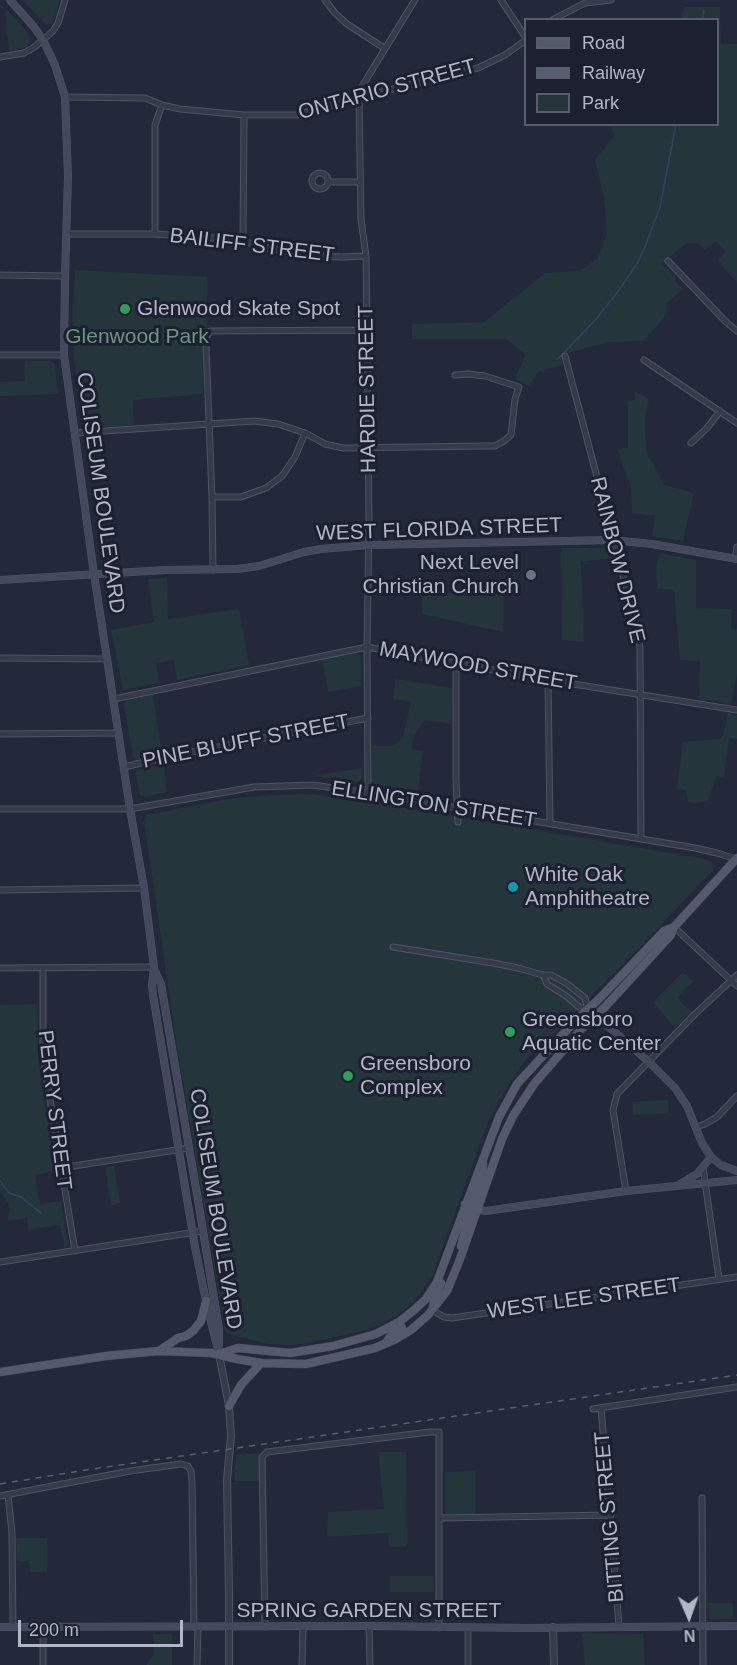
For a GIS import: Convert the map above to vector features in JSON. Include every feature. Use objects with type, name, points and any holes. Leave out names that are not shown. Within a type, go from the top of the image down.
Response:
[{"type":"main road","name":"COLISEUM BOULEVARD","points":[[10,0],[30,21],[43,40],[55,65],[64,97],[68,176],[64,355],[94,574],[144,888],[154,967],[153,995],[193,1232],[219,1354]]},
{"type":"main road","name":"WEST FLORIDA STREET","points":[[0,580],[165,570],[237,569],[259,566],[304,552],[332,547],[369,545],[613,540],[652,544],[736,559]]},
{"type":"main road","points":[[0,1372],[106,1356],[158,1351],[219,1354],[261,1363],[306,1364],[366,1350],[411,1330],[432,1310],[447,1291],[502,1139],[513,1116],[545,1069],[671,935],[674,927],[736,859]]},
{"type":"main road","points":[[219,1354],[238,1348],[290,1353],[360,1340],[399,1322],[426,1299],[444,1266],[499,1117],[517,1084],[664,931],[674,927]]},
{"type":"main road","name":"COLISEUM BOULEVARD","points":[[154,967],[161,984],[203,1231],[219,1329],[219,1354]]},
{"type":"main road","points":[[588,1009],[665,1078],[680,1096],[711,1157],[721,1165],[737,1171]]},
{"type":"main road","points":[[483,1156],[482,1175],[472,1203],[473,1207],[478,1210],[486,1211],[626,1191],[737,1180]]},
{"type":"main road","points":[[675,1185],[693,1178],[711,1157]]},
{"type":"main road","points":[[462,1253],[462,1240],[469,1215],[465,1204]]},
{"type":"main road","points":[[432,1310],[444,1266]]},
{"type":"main road","points":[[158,1351],[193,1331],[201,1322],[206,1301]]},
{"type":"main road","points":[[386,1343],[391,1335],[402,1328],[399,1322]]},
{"type":"main road","points":[[229,1406],[241,1384],[261,1363]]},
{"type":"main road","name":"SPRING GARDEN STREET","points":[[0,1627],[737,1626]]},
{"type":"street","points":[[0,57],[24,53],[43,40],[58,23],[65,0]]},
{"type":"street","points":[[325,0],[347,24],[384,48]]},
{"type":"street","name":"HARDIE STREET","points":[[368,793],[368,330],[366,256],[361,219],[359,98],[361,88],[415,0]]},
{"type":"street","points":[[501,0],[524,37]]},
{"type":"street","points":[[556,18],[585,3],[611,0]]},
{"type":"street","name":"ONTARIO STREET","points":[[64,97],[145,98],[180,109],[244,115],[297,115],[478,68],[505,55],[524,40]]},
{"type":"street","points":[[155,234],[155,125],[162,105]]},
{"type":"street","points":[[243,241],[244,115]]},
{"type":"street","points":[[328,182],[360,182]]},
{"type":"street","name":"BAILIFF STREET","points":[[67,234],[155,234],[227,238],[266,248],[319,256],[366,256]]},
{"type":"street","points":[[668,261],[724,321],[737,331]]},
{"type":"street","points":[[0,275],[65,276]]},
{"type":"street","points":[[213,570],[206,338],[210,332],[368,330]]},
{"type":"street","points":[[0,355],[64,355]]},
{"type":"street","name":"RAINBOW DRIVE","points":[[565,356],[637,628],[640,648],[641,839]]},
{"type":"street","points":[[644,360],[737,423]]},
{"type":"street","points":[[75,433],[254,422],[278,424],[305,433],[325,444],[343,448],[495,446],[504,441],[511,435],[515,399],[519,387],[485,376],[455,375]]},
{"type":"street","points":[[691,443],[720,411]]},
{"type":"street","points":[[212,497],[241,497],[266,488],[282,476],[295,457],[305,433]]},
{"type":"street","points":[[736,559],[737,546]]},
{"type":"street","name":"MAYWOOD STREET","points":[[114,699],[367,647],[548,680],[737,710]]},
{"type":"street","points":[[0,658],[107,659]]},
{"type":"street","points":[[456,663],[458,822]]},
{"type":"street","points":[[548,680],[550,824]]},
{"type":"street","name":"PINE BLUFF STREET","points":[[124,767],[368,718]]},
{"type":"street","points":[[0,734],[119,733]]},
{"type":"street","name":"ELLINGTON STREET","points":[[0,809],[130,809],[254,787],[313,785],[641,839],[703,850],[736,859]]},
{"type":"street","points":[[0,890],[144,888]]},
{"type":"street","points":[[674,927],[737,986]]},
{"type":"street","points":[[393,947],[551,975],[585,998],[588,1009],[579,1007],[546,984],[543,975]]},
{"type":"street","points":[[0,968],[154,967]]},
{"type":"street","name":"PERRY STREET","points":[[44,968],[43,1051],[75,1251]]},
{"type":"street","points":[[626,1191],[613,1110],[615,1099],[621,1089],[737,975]]},
{"type":"street","points":[[696,1128],[717,1117],[737,1096]]},
{"type":"street","points":[[61,1168],[189,1148]]},
{"type":"street","points":[[703,1168],[720,1279]]},
{"type":"street","points":[[0,1262],[203,1231]]},
{"type":"street","name":"WEST LEE STREET","points":[[432,1310],[444,1317],[452,1318],[737,1276]]},
{"type":"street","points":[[219,1354],[229,1406],[231,1436],[227,1480],[228,1665]]},
{"type":"street","points":[[593,1409],[737,1387]]},
{"type":"street","name":"BITTING STREET","points":[[601,1408],[619,1626]]},
{"type":"street","points":[[265,1627],[262,1457],[267,1452],[439,1432],[439,1628]]},
{"type":"street","points":[[0,1496],[130,1471],[181,1464],[188,1466],[192,1482],[197,1665]]},
{"type":"street","points":[[8,1495],[12,1541],[13,1627]]},
{"type":"street","points":[[702,1498],[703,1665]]},
{"type":"street","points":[[440,1518],[611,1515]]},
{"type":"street","points":[[369,1626],[370,1665]]},
{"type":"street","points":[[43,1627],[43,1665]]},
{"type":"street","points":[[302,1665],[303,1627]]},
{"type":"street","points":[[553,1627],[554,1665]]},
{"type":"street","points":[[468,1628],[468,1665]]},
{"type":"green space","points":[[22,0],[60,0],[52,23],[46,25]]},
{"type":"green space","points":[[0,4],[14,17],[26,31],[31,39],[27,47],[9,52],[5,9],[0,8]]},
{"type":"green space","points":[[684,7],[720,7],[721,44],[737,44],[737,283],[717,260],[726,252],[716,241],[705,250],[698,243],[685,244],[662,264],[675,276],[675,281],[683,289],[666,304],[667,314],[644,341],[608,342],[561,355],[563,365],[538,372],[529,386],[515,379],[526,354],[506,339],[412,339],[412,324],[484,322],[545,273],[580,271],[598,258],[607,233],[604,197],[595,160],[614,136],[611,126],[719,126],[719,18],[680,18]]},
{"type":"green space","name":"Glenwood Park","points":[[75,270],[207,277],[207,328],[202,336],[203,394],[133,400],[134,425],[84,428],[72,332]]},
{"type":"green space","points":[[25,361],[51,361],[55,364],[58,394],[0,396],[0,382],[25,381]]},
{"type":"green space","points":[[635,391],[649,399],[645,419],[646,450],[664,485],[694,493],[683,541],[652,536],[655,516],[632,513],[631,487],[617,449],[628,448],[628,401],[634,400]]},
{"type":"green space","points":[[561,548],[606,548],[610,550],[613,558],[581,562],[584,642],[562,640]]},
{"type":"green space","points":[[659,553],[696,560],[696,608],[731,609],[731,628],[737,629],[737,675],[731,704],[699,699],[700,661],[680,660],[674,590],[658,589],[656,571]]},
{"type":"green space","points":[[167,578],[168,619],[239,609],[249,665],[177,680],[174,660],[156,663],[159,683],[123,690],[111,630],[154,622],[148,579]]},
{"type":"green space","points":[[503,592],[503,632],[422,614],[422,593]]},
{"type":"green space","points":[[356,653],[361,656],[361,686],[328,692],[322,660]]},
{"type":"green space","points":[[395,679],[452,688],[451,724],[425,720],[414,735],[412,749],[423,751],[418,791],[374,784],[371,781],[372,746],[394,746],[403,737],[411,702],[393,699]]},
{"type":"green space","points":[[153,695],[162,755],[136,760],[133,757],[124,704],[126,700]]},
{"type":"green space","points":[[728,713],[737,715],[737,739],[729,738],[724,777],[716,776],[708,801],[688,802],[686,791],[677,789],[683,742],[720,739]]},
{"type":"green space","points":[[164,764],[167,792],[146,797],[140,795],[136,774],[138,770]]},
{"type":"green space","points":[[362,768],[362,778],[358,782],[312,776]]},
{"type":"green space","name":"Greensboro Complex","points":[[314,794],[705,859],[712,862],[714,868],[644,943],[553,1035],[537,1047],[520,1067],[487,1125],[433,1274],[413,1302],[389,1320],[366,1330],[308,1343],[269,1344],[228,1334],[225,1331],[177,1046],[144,821],[147,815],[229,799]]},
{"type":"green space","points":[[683,972],[693,981],[677,998],[691,1012],[675,1028],[653,1002]]},
{"type":"green space","points":[[37,1004],[39,1069],[56,1171],[35,1175],[40,1204],[61,1201],[68,1245],[65,1248],[60,1225],[28,1230],[27,1218],[8,1221],[10,1206],[0,1191],[0,1005]]},
{"type":"green space","points":[[668,1100],[669,1113],[633,1115],[632,1102]]},
{"type":"green space","points":[[114,1166],[120,1203],[111,1205],[105,1167]]},
{"type":"green space","points":[[378,1452],[406,1452],[407,1546],[389,1547],[389,1533],[327,1537],[328,1512],[384,1509]]},
{"type":"green space","points":[[259,1453],[259,1481],[234,1481],[236,1455]]},
{"type":"green space","points":[[475,1471],[475,1514],[445,1514],[445,1472]]},
{"type":"green space","points":[[16,1538],[47,1538],[47,1572],[30,1572],[28,1561],[17,1561]]},
{"type":"green space","points":[[390,1576],[433,1576],[434,1592],[390,1592]]},
{"type":"green space","points":[[708,1603],[733,1603],[733,1619],[709,1619]]},
{"type":"green space","points":[[582,1633],[643,1634],[645,1665],[585,1665]]},
{"type":"green space","points":[[153,1634],[172,1634],[172,1665],[146,1665],[154,1654]]},
{"type":"waterway","points":[[702,18],[704,11]]},
{"type":"waterway","points":[[558,359],[597,318],[637,264],[660,207],[676,126]]},
{"type":"waterway","points":[[0,1181],[9,1193],[21,1197],[41,1213]]},
{"type":"railway","points":[[0,1484],[737,1375]]},
{"type":"place","name":"Glenwood Skate Spot","points":[[125,309]]},
{"type":"place","name":"Next Level Christian Church","points":[[531,575]]},
{"type":"place","name":"White Oak Amphitheatre","points":[[513,887]]},
{"type":"place","name":"Greensboro Aquatic Center","points":[[510,1032]]},
{"type":"place","name":"Greensboro Complex","points":[[348,1076]]}]
